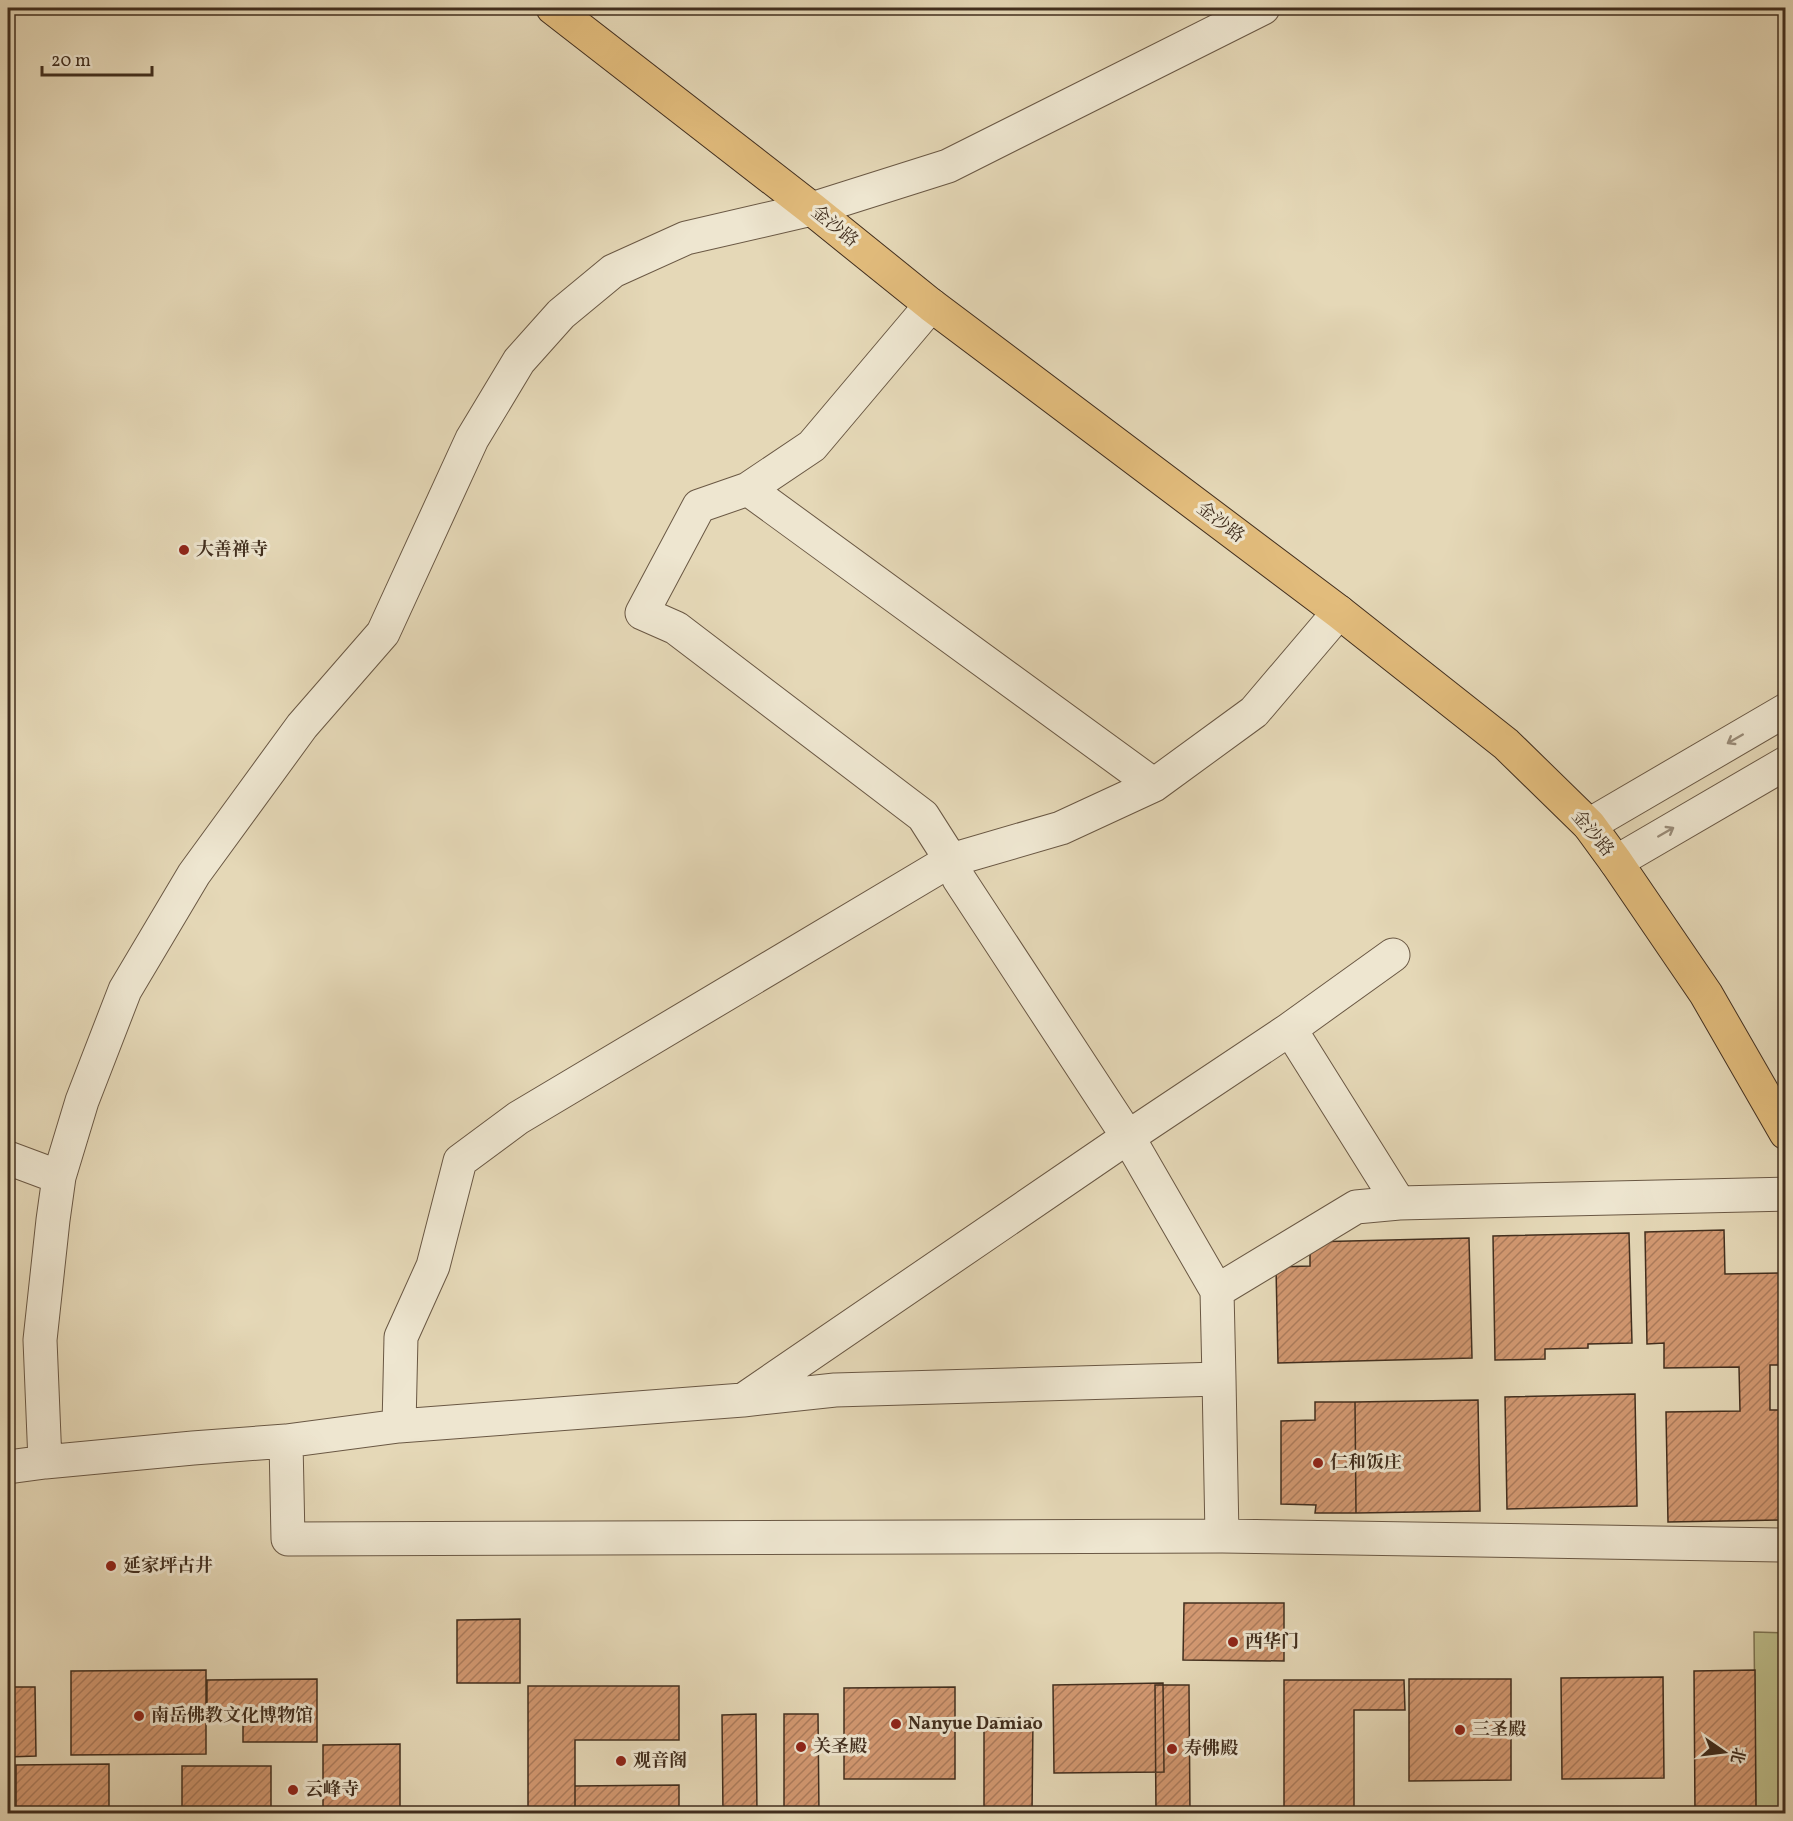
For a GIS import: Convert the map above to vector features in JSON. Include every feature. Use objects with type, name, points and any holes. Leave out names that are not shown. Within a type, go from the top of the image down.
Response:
[{"type":"main road","name":"金沙路","points":[[553,8],[932,305],[1338,612],[1506,744],[1589,825],[1616,862],[1706,994],[1785,1133]]},
{"type":"street","points":[[45,1462],[40,1340],[59,1177],[82,1101],[125,990],[194,874],[302,726],[382,633],[472,439],[519,361],[561,314],[613,272],[686,238],[812,210],[948,166],[1263,8]]},
{"type":"street","points":[[932,305],[812,446],[748,489],[699,506],[642,613],[676,628],[923,816],[951,860],[959,879],[1128,1137],[1217,1291],[1222,1536]]},
{"type":"street","points":[[748,489],[1154,785]]},
{"type":"street","points":[[399,1426],[401,1337],[433,1266],[460,1161],[518,1118],[951,860],[1061,828],[1154,785],[1254,712],[1338,612]]},
{"type":"street","points":[[1589,825],[1785,710]]},
{"type":"street","points":[[1616,862],[1785,763]]},
{"type":"street","points":[[743,1400],[1290,1029],[1393,955]]},
{"type":"street","points":[[1290,1029],[1399,1203]]},
{"type":"street","points":[[8,1158],[59,1177]]},
{"type":"street","points":[[1217,1291],[1356,1207],[1399,1203],[1785,1194]]},
{"type":"street","points":[[8,1467],[286,1441],[399,1426],[743,1400],[835,1390],[1219,1379]]},
{"type":"street","points":[[286,1441],[288,1539],[1222,1536],[1785,1545]]},
{"type":"green space","points":[[1754,1632],[1785,1633],[1785,1813],[1756,1813]]},
{"type":"building","points":[[1724,1230],[1725,1274],[1786,1273],[1786,1365],[1770,1365],[1770,1410],[1786,1410],[1786,1520],[1668,1522],[1666,1412],[1740,1411],[1739,1367],[1664,1368],[1664,1343],[1647,1344],[1645,1232]]},
{"type":"building","points":[[1629,1233],[1632,1343],[1588,1344],[1588,1348],[1545,1349],[1545,1359],[1495,1360],[1493,1236]]},
{"type":"building","points":[[1469,1238],[1472,1358],[1278,1363],[1276,1267],[1310,1266],[1310,1242]]},
{"type":"building","points":[[1635,1394],[1637,1506],[1507,1509],[1505,1397]]},
{"type":"building","points":[[1478,1400],[1480,1511],[1356,1513],[1355,1402]]},
{"type":"building","name":"仁和饭庄","points":[[1315,1402],[1355,1402],[1356,1513],[1315,1513],[1316,1505],[1281,1504],[1281,1421],[1315,1420]]},
{"type":"building","name":"西华门","points":[[1184,1603],[1284,1603],[1284,1661],[1183,1660]]},
{"type":"building","points":[[520,1619],[520,1683],[457,1683],[457,1620]]},
{"type":"building","points":[[206,1670],[206,1754],[71,1755],[71,1671]]},
{"type":"building","points":[[1755,1670],[1756,1814],[1695,1814],[1694,1671]]},
{"type":"building","points":[[1663,1677],[1664,1778],[1562,1779],[1561,1678]]},
{"type":"building","points":[[317,1679],[317,1742],[243,1742],[243,1710],[207,1710],[207,1680]]},
{"type":"building","name":"三圣殿","points":[[1409,1679],[1511,1679],[1511,1780],[1409,1781]]},
{"type":"building","points":[[1284,1680],[1404,1680],[1405,1710],[1354,1710],[1354,1814],[1284,1814]]},
{"type":"building","points":[[1163,1683],[1164,1772],[1054,1773],[1053,1685]]},
{"type":"building","name":"寿佛殿","points":[[1155,1685],[1189,1685],[1190,1814],[1156,1814]]},
{"type":"building","points":[[528,1686],[679,1686],[679,1740],[575,1740],[575,1814],[528,1814]]},
{"type":"building","points":[[8,1687],[35,1687],[36,1756],[8,1757]]},
{"type":"building","points":[[955,1687],[955,1779],[844,1779],[844,1688]]},
{"type":"building","points":[[756,1714],[757,1814],[723,1814],[722,1715]]},
{"type":"building","name":"关圣殿","points":[[784,1714],[818,1714],[819,1814],[784,1814]]},
{"type":"building","points":[[984,1718],[1033,1718],[1032,1814],[984,1814]]},
{"type":"building","points":[[400,1744],[400,1814],[323,1814],[323,1745]]},
{"type":"building","points":[[109,1764],[109,1814],[16,1814],[16,1765]]},
{"type":"building","points":[[182,1766],[271,1766],[271,1814],[182,1814]]},
{"type":"building","points":[[679,1785],[679,1814],[575,1814],[575,1786]]},
{"type":"place","name":"大善禅寺","points":[[184,550]]},
{"type":"place","name":"仁和饭庄","points":[[1318,1463]]},
{"type":"place","name":"延家坪古井","points":[[111,1566]]},
{"type":"place","name":"西华门","points":[[1233,1642]]},
{"type":"place","name":"南岳佛教文化博物馆","points":[[139,1716]]},
{"type":"place","name":"Nanyue Damiao","points":[[896,1724]]},
{"type":"place","name":"三圣殿","points":[[1460,1730]]},
{"type":"place","name":"关圣殿","points":[[801,1747]]},
{"type":"place","name":"寿佛殿","points":[[1172,1749]]},
{"type":"place","name":"观音阁","points":[[621,1761]]},
{"type":"place","name":"云峰寺","points":[[293,1790]]}]
